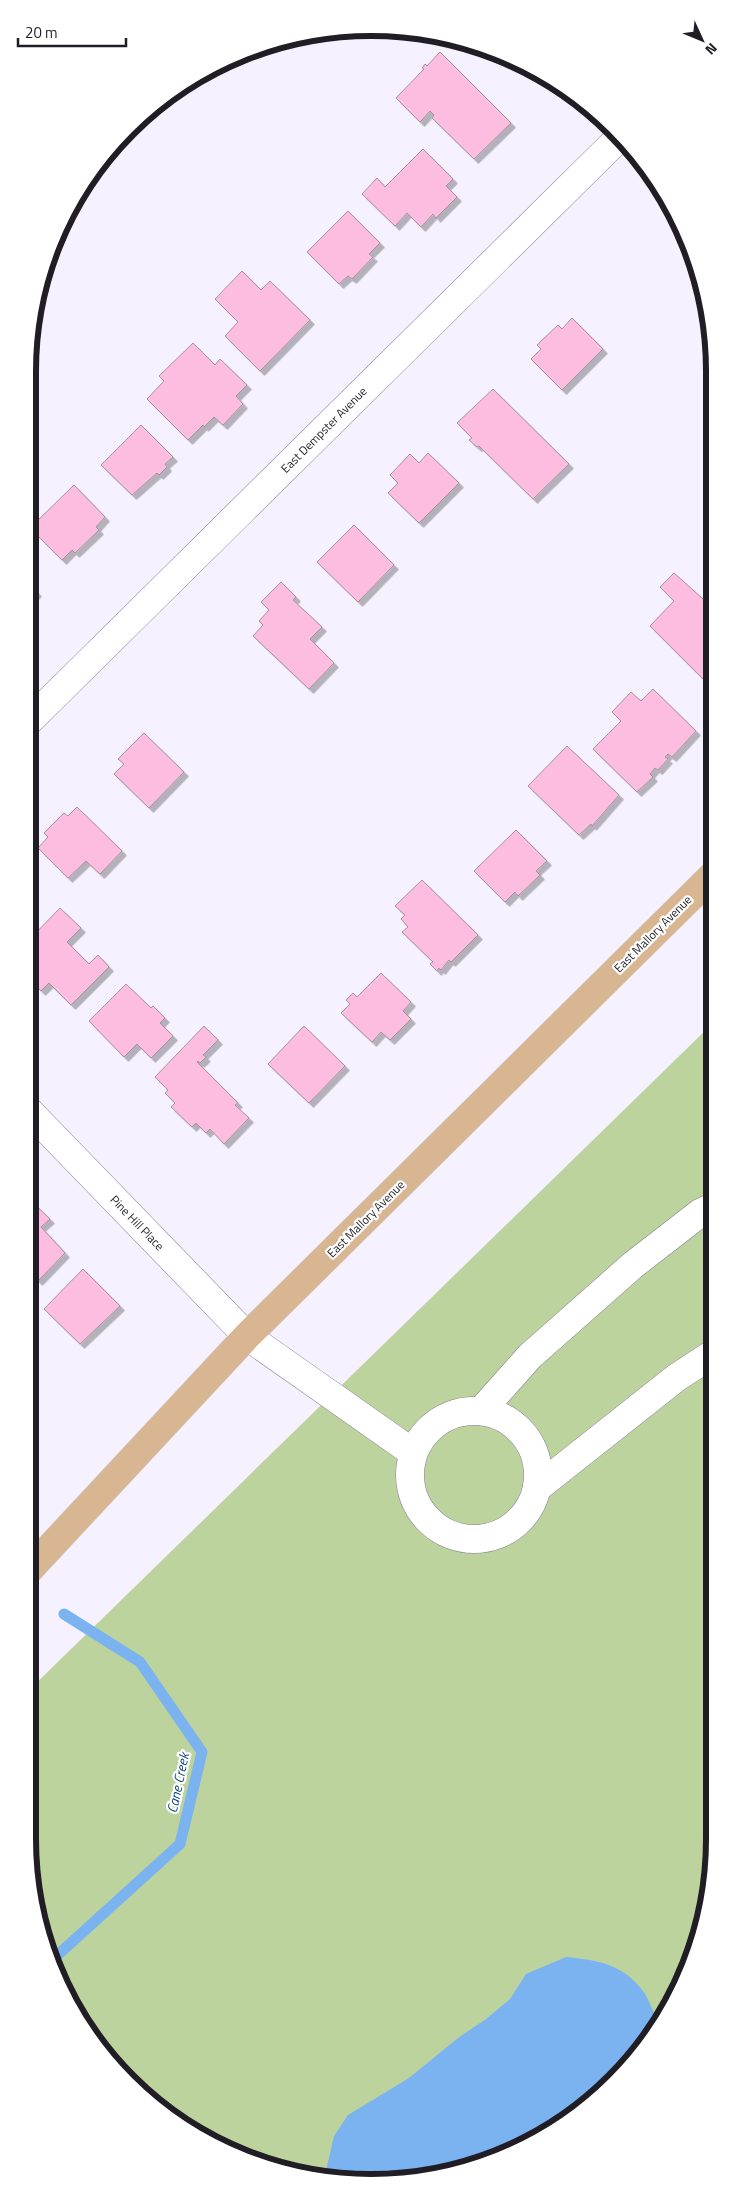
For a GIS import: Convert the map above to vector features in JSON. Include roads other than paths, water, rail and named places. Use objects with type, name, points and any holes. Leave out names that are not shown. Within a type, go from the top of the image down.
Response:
[{"type":"main road","name":"East Mallory Avenue","points":[[36,1562],[247,1336],[706,882]]},
{"type":"street","name":"East Dempster Avenue","points":[[36,714],[615,142]]},
{"type":"street","name":"Pine Hill Place","points":[[36,1118],[247,1336],[412,1452]]},
{"type":"street","points":[[481,1411],[530,1356],[633,1265],[706,1210]]},
{"type":"street","points":[[537,1488],[676,1378],[706,1357]]},
{"type":"street","points":[[481,1411],[501,1417],[519,1429],[532,1446],[538,1466],[537,1488],[529,1508],[516,1524],[504,1532],[477,1540],[456,1538],[437,1528],[422,1514],[412,1495],[410,1481],[412,1452],[424,1435],[440,1421],[460,1412],[481,1411]]},
{"type":"water","points":[[566,1957],[609,1965],[618,1969],[635,1982],[643,1991],[655,2015],[623,2060],[592,2091],[557,2117],[519,2139],[479,2156],[415,2171],[371,2174],[326,2171],[334,2136],[348,2115],[409,2078],[458,2038],[486,2019],[510,1999],[526,1974]]},
{"type":"waterway","name":"Cane Creek","points":[[57,1955],[180,1844],[202,1752],[140,1662],[64,1614]]}]
